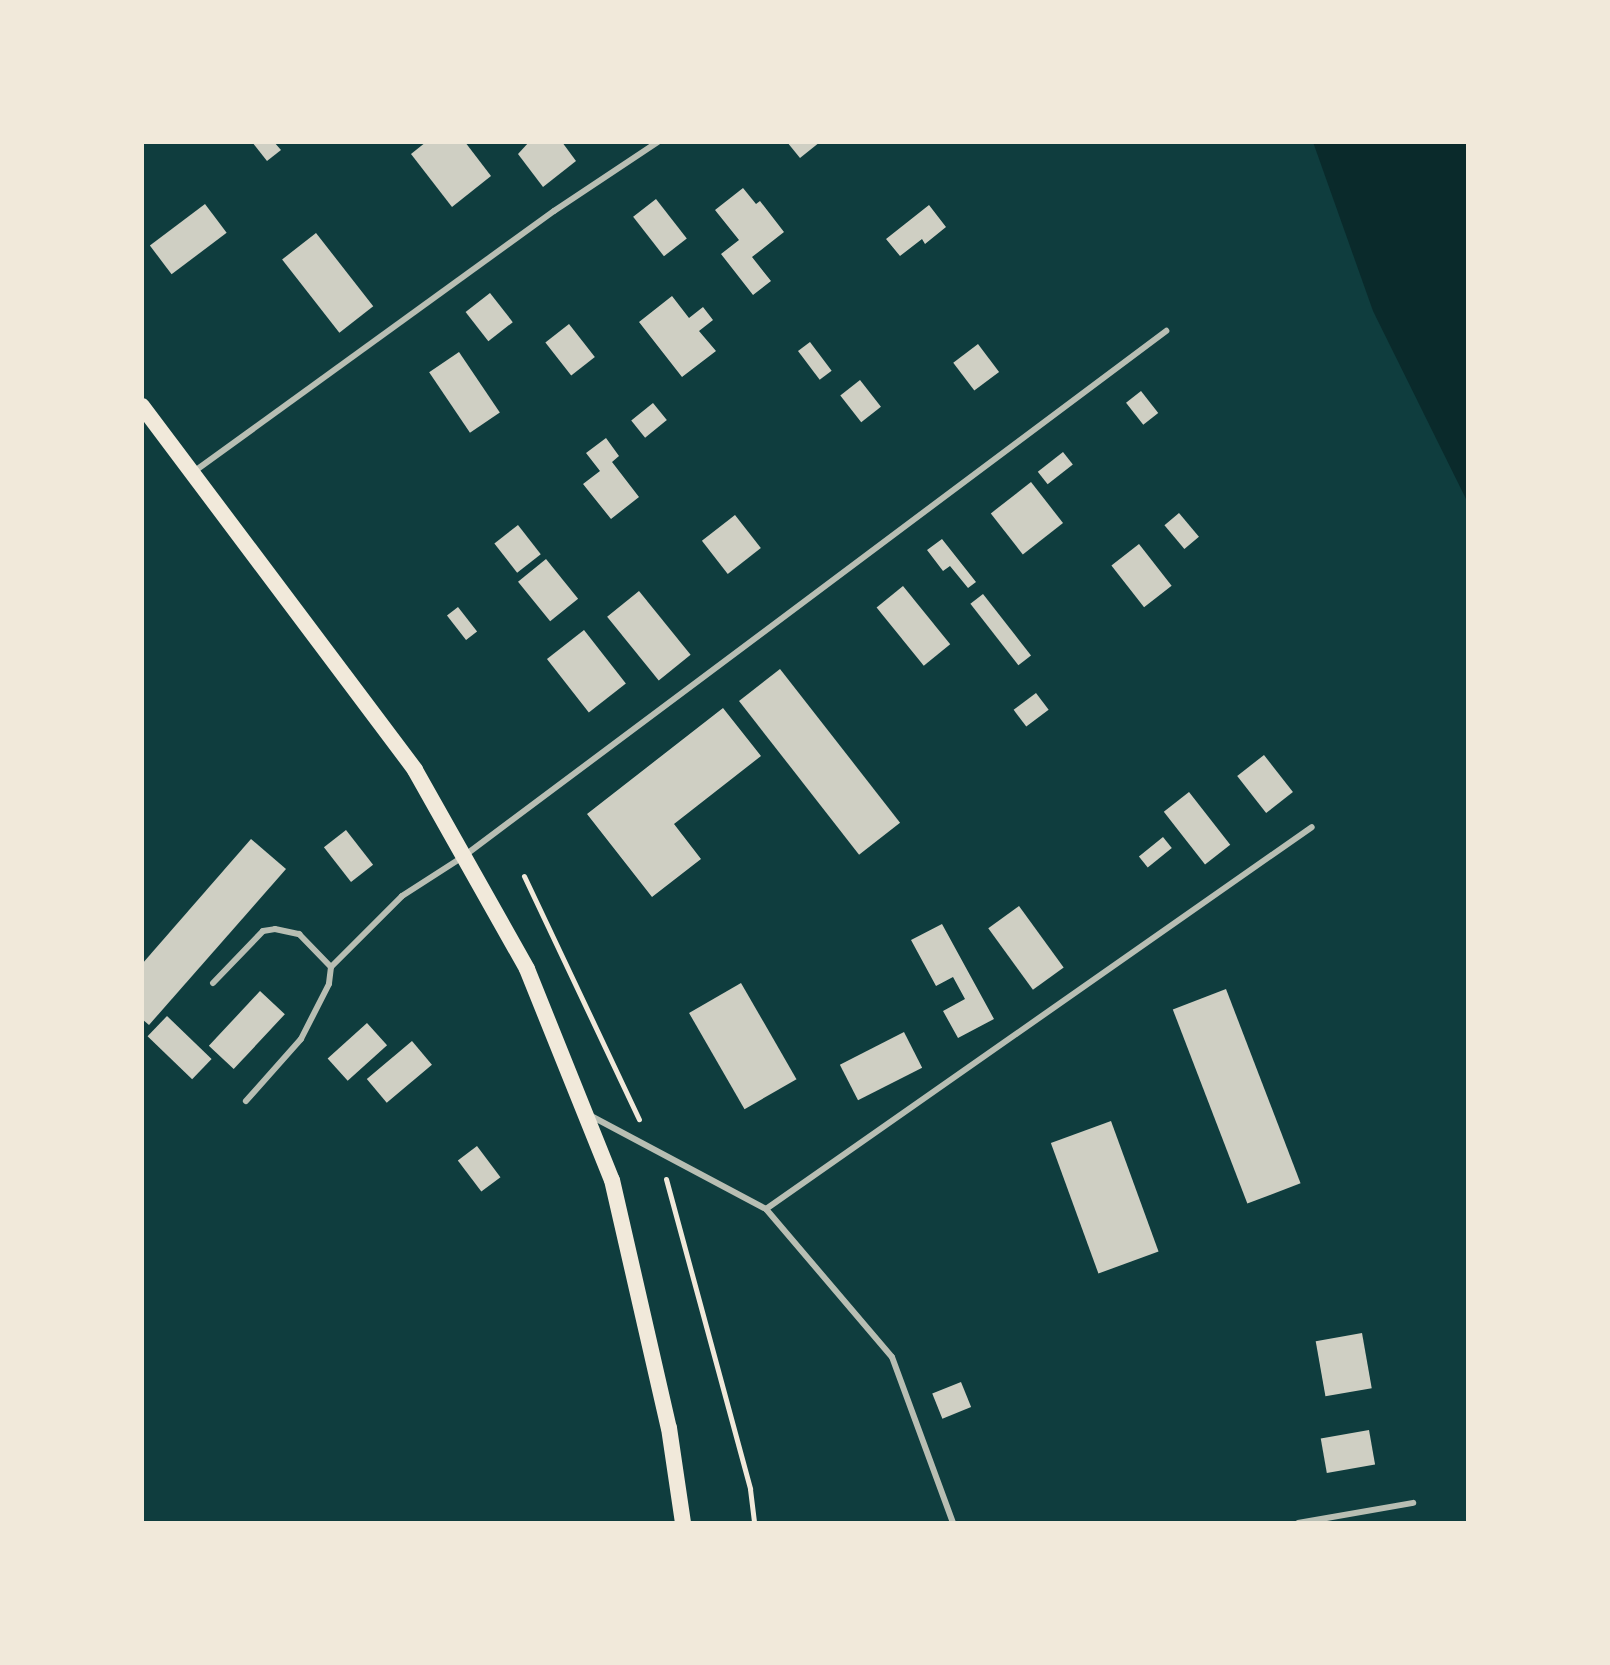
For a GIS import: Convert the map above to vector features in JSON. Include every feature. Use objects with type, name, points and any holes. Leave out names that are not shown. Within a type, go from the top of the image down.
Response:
[{"type":"main road","points":[[142,406],[415,770],[527,969],[612,1180],[669,1428],[683,1523]]},
{"type":"lane","points":[[192,473],[554,211],[658,142]]},
{"type":"lane","points":[[246,1101],[301,1039],[329,984],[331,967],[402,896],[464,856],[1166,331]]},
{"type":"lane","points":[[766,1209],[1312,827]]},
{"type":"lane","points":[[213,983],[263,931],[275,929],[299,934],[331,967]]},
{"type":"lane","points":[[584,1113],[766,1209],[892,1357],[953,1523]]},
{"type":"lane","points":[[1298,1523],[1413,1503]]},
{"type":"path","points":[[524,876],[652,1148],[673,1200],[750,1489],[754,1523]]},
{"type":"water","points":[[1313,142],[1468,142],[1468,503],[1373,311]]},
{"type":"building","points":[[252,142],[274,142],[281,150],[267,161]]},
{"type":"building","points":[[426,142],[465,142],[491,176],[452,207],[411,154]]},
{"type":"building","points":[[529,142],[562,142],[576,161],[543,187],[518,154]]},
{"type":"building","points":[[787,142],[820,142],[800,158]]},
{"type":"building","points":[[743,188],[756,204],[760,201],[784,232],[752,257],[771,281],[753,295],[721,254],[739,240],[715,210]]},
{"type":"building","points":[[656,199],[687,238],[664,256],[633,217]]},
{"type":"building","points":[[205,204],[227,233],[172,274],[150,246]]},
{"type":"building","points":[[929,205],[946,227],[925,244],[922,239],[900,256],[886,239]]},
{"type":"building","points":[[316,233],[373,306],[339,333],[282,259]]},
{"type":"building","points":[[490,293],[513,322],[488,341],[466,312]]},
{"type":"building","points":[[672,296],[689,318],[703,307],[713,320],[699,331],[716,351],[682,377],[639,322]]},
{"type":"building","points":[[569,324],[595,357],[571,376],[545,342]]},
{"type":"building","points":[[810,342],[832,371],[820,380],[798,351]]},
{"type":"building","points":[[978,344],[999,372],[974,391],[953,363]]},
{"type":"building","points":[[459,352],[500,413],[470,433],[429,372]]},
{"type":"building","points":[[860,380],[881,407],[861,422],[840,395]]},
{"type":"building","points":[[1141,391],[1158,413],[1143,425],[1126,403]]},
{"type":"building","points":[[653,403],[667,420],[645,438],[631,421]]},
{"type":"building","points":[[606,438],[619,456],[612,462],[639,497],[611,519],[583,484],[600,471],[586,453]]},
{"type":"building","points":[[1063,452],[1073,465],[1048,484],[1038,472]]},
{"type":"building","points":[[1031,482],[1063,523],[1023,554],[991,513]]},
{"type":"building","points":[[1179,513],[1199,537],[1184,549],[1164,525]]},
{"type":"building","points":[[735,515],[761,548],[728,574],[702,541]]},
{"type":"building","points":[[518,525],[541,554],[517,573],[494,543]]},
{"type":"building","points":[[942,539],[976,582],[968,588],[950,566],[943,571],[927,550]]},
{"type":"building","points":[[1139,544],[1172,586],[1144,607],[1111,566]]},
{"type":"building","points":[[546,559],[578,599],[550,621],[518,582]]},
{"type":"building","points":[[903,586],[950,644],[924,666],[877,607]]},
{"type":"building","points":[[639,591],[691,655],[659,681],[607,617]]},
{"type":"building","points":[[983,594],[1031,655],[1018,665],[970,604]]},
{"type":"building","points":[[458,607],[477,631],[466,640],[447,616]]},
{"type":"building","points":[[584,630],[626,684],[589,713],[547,659]]},
{"type":"building","points":[[780,669],[900,823],[859,855],[739,701]]},
{"type":"building","points":[[1036,693],[1049,710],[1026,727],[1014,710]]},
{"type":"building","points":[[723,708],[761,756],[674,824],[701,859],[652,897],[587,814]]},
{"type":"building","points":[[1264,755],[1293,792],[1266,813],[1237,776]]},
{"type":"building","points":[[1189,792],[1230,845],[1205,864],[1164,812]]},
{"type":"building","points":[[346,830],[373,865],[351,882],[324,847]]},
{"type":"building","points":[[1163,837],[1172,848],[1148,867],[1139,857]]},
{"type":"building","points":[[251,839],[286,869],[149,1025],[142,1019],[142,964]]},
{"type":"building","points":[[1019,906],[1064,967],[1033,990],[988,928]]},
{"type":"building","points":[[942,924],[994,1019],[958,1038],[943,1011],[965,999],[953,977],[936,986],[911,940]]},
{"type":"building","points":[[741,983],[797,1079],[745,1109],[689,1013]]},
{"type":"building","points":[[1226,989],[1301,1183],[1247,1204],[1173,1009]]},
{"type":"building","points":[[260,991],[285,1014],[234,1069],[209,1046]]},
{"type":"building","points":[[167,1016],[212,1059],[192,1079],[148,1036]]},
{"type":"building","points":[[367,1023],[387,1045],[348,1081],[328,1058]]},
{"type":"building","points":[[904,1032],[922,1068],[858,1100],[840,1065]]},
{"type":"building","points":[[412,1041],[432,1065],[387,1103],[367,1079]]},
{"type":"building","points":[[1111,1121],[1159,1252],[1098,1274],[1051,1143]]},
{"type":"building","points":[[477,1146],[500,1177],[481,1192],[458,1160]]},
{"type":"building","points":[[1362,1333],[1372,1388],[1325,1396],[1316,1341]]},
{"type":"building","points":[[961,1382],[971,1407],[942,1419],[932,1394]]},
{"type":"building","points":[[1369,1430],[1375,1464],[1327,1473],[1321,1439]]}]
